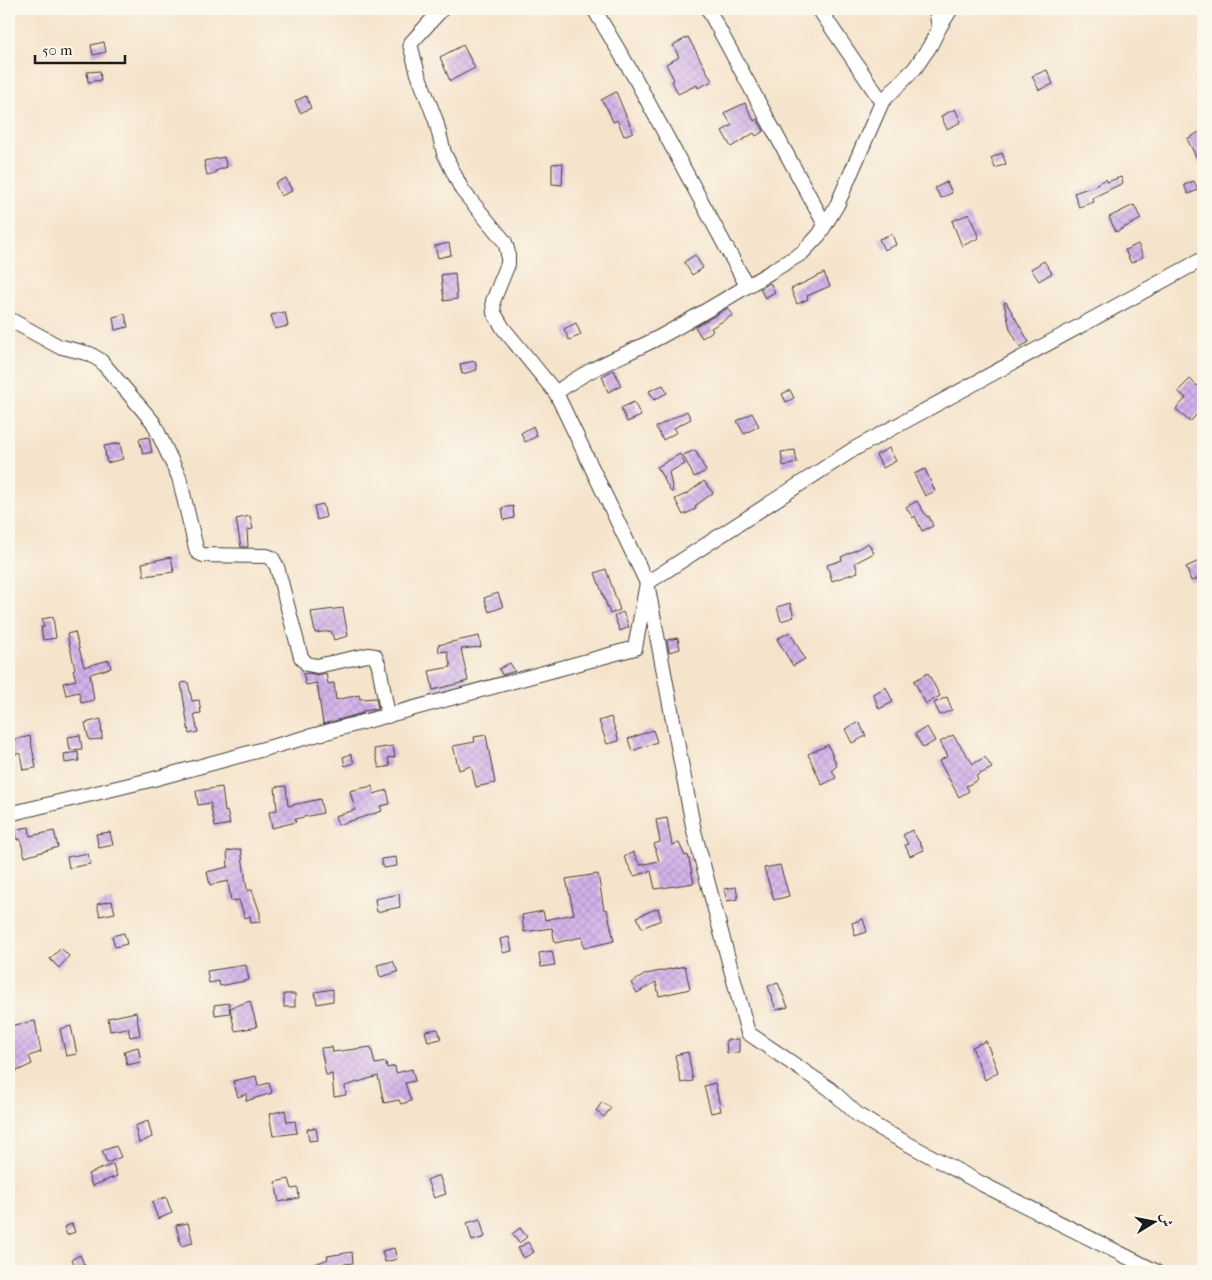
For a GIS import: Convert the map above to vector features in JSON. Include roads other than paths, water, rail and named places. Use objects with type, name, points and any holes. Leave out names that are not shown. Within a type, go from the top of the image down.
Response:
[{"type":"street","points":[[442,9],[410,44],[418,74],[436,121],[444,153],[462,190],[505,242],[508,264],[493,301],[494,313],[503,328],[556,393],[647,583],[694,831],[748,1033],[830,1089],[858,1115],[884,1131],[984,1185],[1155,1271]]},
{"type":"street","points":[[594,9],[635,78],[747,286]]},
{"type":"street","points":[[708,9],[825,224]]},
{"type":"street","points":[[819,9],[882,102]]},
{"type":"street","points":[[936,9],[939,28]]},
{"type":"street","points":[[556,393],[575,378],[667,333],[802,253],[819,235],[837,205],[882,102],[914,68],[930,46],[951,9]]},
{"type":"street","points":[[9,814],[150,780],[635,648],[647,583],[854,449],[1203,259]]},
{"type":"street","points":[[9,319],[58,346],[90,354],[101,361],[153,422],[179,477],[197,552],[203,555],[268,556],[272,558],[277,567],[301,657],[307,664],[317,666],[368,655],[375,656],[380,666],[388,716]]}]
